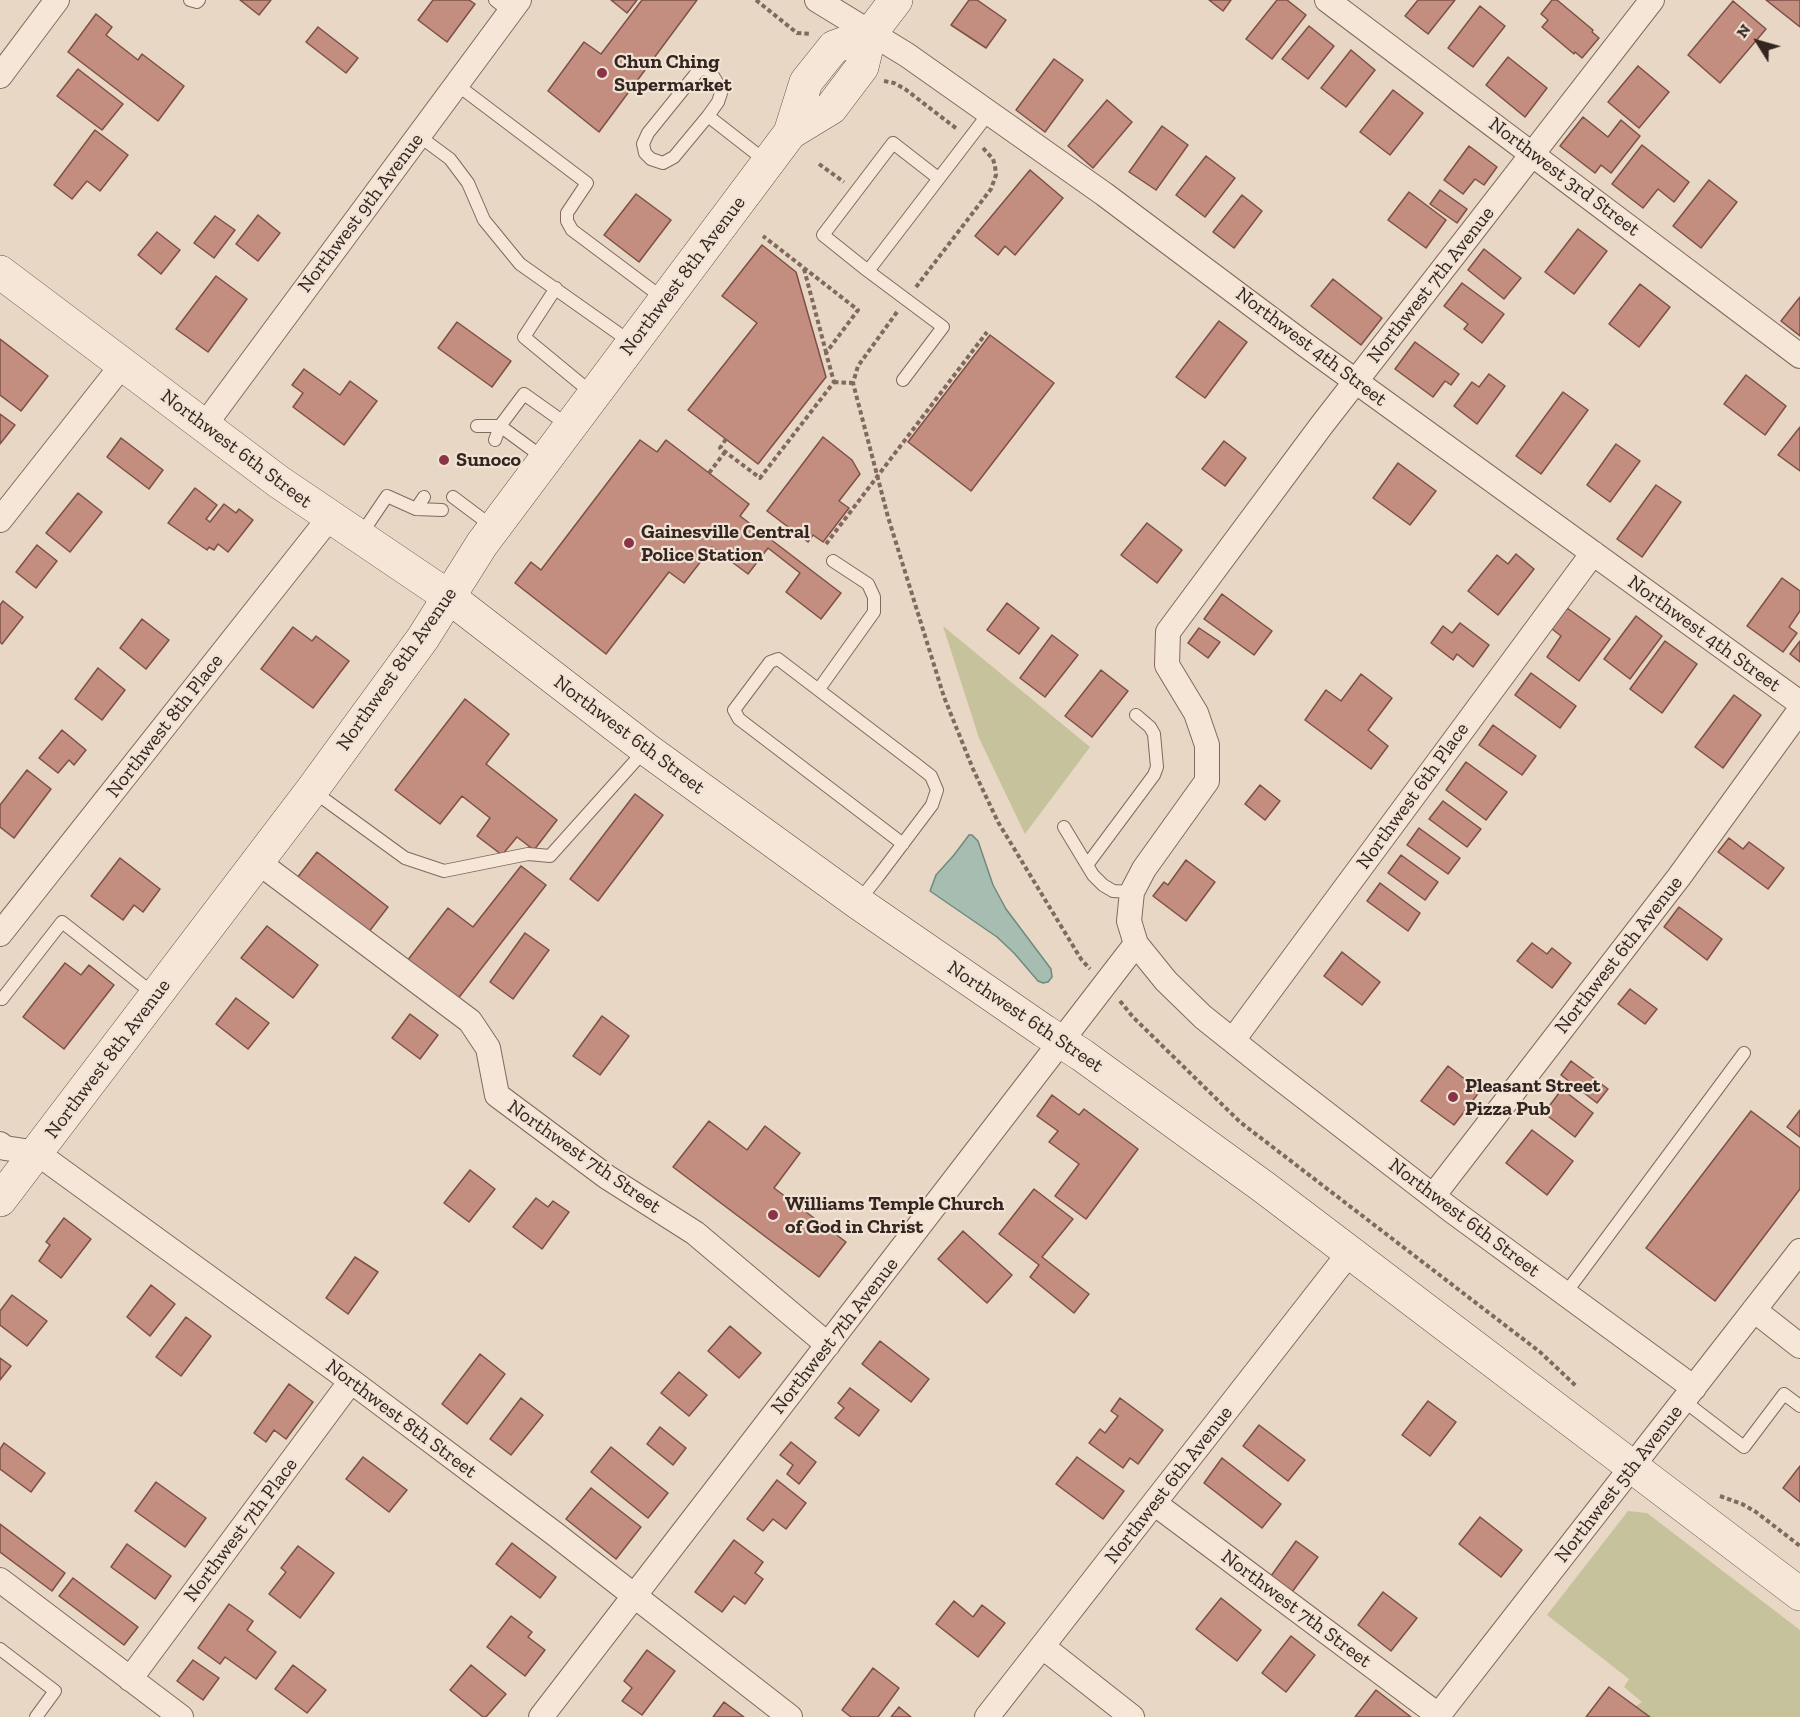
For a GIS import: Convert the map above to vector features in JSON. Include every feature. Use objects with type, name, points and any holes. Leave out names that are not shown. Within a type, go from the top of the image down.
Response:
[{"type":"street","points":[[0,76],[57,0]]},
{"type":"street","name":"Northwest 4th Street","points":[[817,0],[907,55],[1183,251],[1356,381],[1800,703]]},
{"type":"street","points":[[870,34],[896,0]]},
{"type":"street","name":"Northwest 3rd Street","points":[[1327,0],[1800,356]]},
{"type":"street","name":"Northwest 7th Avenue","points":[[1132,892],[1144,869],[1207,781],[1207,746],[1196,712],[1167,665],[1168,632],[1356,381],[1652,0]]},
{"type":"street","name":"Northwest 9th Avenue","points":[[204,426],[419,136],[508,4]]},
{"type":"street","name":"Northwest 8th Avenue","points":[[0,1200],[312,790],[423,638],[495,528],[790,133],[806,82],[834,47],[870,34]]},
{"type":"street","name":"Northwest 6th Street","points":[[3,280],[123,364],[279,482],[449,597],[646,749],[857,902],[1060,1041],[1265,1188],[1800,1594]]},
{"type":"street","points":[[0,520],[123,364]]},
{"type":"street","name":"Northwest 8th Place","points":[[0,934],[330,517]]},
{"type":"street","name":"Northwest 6th Place","points":[[1233,1040],[1593,553]]},
{"type":"street","name":"Northwest 6th Avenue","points":[[1434,1196],[1679,877],[1800,710]]},
{"type":"street","name":"Northwest 7th Street","points":[[258,862],[470,1021],[488,1047],[497,1095],[607,1177],[694,1233],[828,1345]]},
{"type":"street","points":[[1132,892],[1129,921],[1136,944]]},
{"type":"street","name":"Northwest 7th Avenue","points":[[541,1717],[1136,944]]},
{"type":"street","name":"Northwest 6th Street","points":[[1136,944],[1166,981],[1203,1017],[1565,1294],[1689,1395]]},
{"type":"street","name":"Northwest 8th Street","points":[[0,1144],[5,1148],[37,1153],[351,1381],[635,1596],[790,1717]]},
{"type":"street","name":"Northwest 5th Avenue","points":[[1438,1716],[1800,1251]]},
{"type":"street","name":"Northwest 6th Avenue","points":[[987,1717],[1350,1252]]},
{"type":"street","points":[[1754,1310],[1800,1346]]},
{"type":"street","name":"Northwest 7th Place","points":[[130,1679],[351,1381]]},
{"type":"street","name":"Northwest 7th Street","points":[[1154,1503],[1438,1716]]},
{"type":"street","points":[[0,1580],[181,1717]]},
{"type":"street","points":[[1042,1647],[1132,1717]]},
{"type":"lane","points":[[190,0],[197,2],[200,0]]},
{"type":"lane","points":[[706,69],[712,74],[721,93],[718,102],[708,116],[674,157],[663,163],[651,159],[645,153],[643,144],[648,133],[699,70],[706,69]]},
{"type":"lane","points":[[456,84],[587,183],[567,213],[567,221],[572,230],[665,300]]},
{"type":"lane","points":[[868,271],[989,113]]},
{"type":"lane","points":[[708,116],[768,162]]},
{"type":"lane","points":[[419,136],[450,159],[468,183],[484,220],[520,264],[633,343]]},
{"type":"lane","points":[[903,380],[943,327],[823,235],[893,143],[938,178]]},
{"type":"lane","points":[[556,288],[524,337],[594,395]]},
{"type":"lane","points":[[495,440],[500,426],[524,394],[570,427]]},
{"type":"lane","points":[[477,426],[500,426],[546,460]]},
{"type":"lane","points":[[359,537],[387,496],[416,509],[442,510]]},
{"type":"lane","points":[[416,509],[424,497]]},
{"type":"lane","points":[[453,497],[495,528]]},
{"type":"lane","points":[[819,689],[874,612],[874,597],[868,584],[833,561]]},
{"type":"lane","points":[[857,902],[903,844],[932,805],[937,790],[931,776],[819,689],[778,659],[770,662],[734,710],[739,719],[903,844]]},
{"type":"lane","points":[[1087,865],[1154,775],[1157,766],[1158,757],[1154,734],[1150,727],[1136,715]]},
{"type":"lane","points":[[312,790],[405,858],[444,871],[528,854],[550,856],[646,749]]},
{"type":"lane","points":[[1064,827],[1102,885],[1113,891],[1132,892]]},
{"type":"lane","points":[[2,999],[62,922],[156,996]]},
{"type":"lane","points":[[1565,1294],[1744,1053]]},
{"type":"lane","points":[[1689,1395],[1744,1447],[1784,1394],[1800,1406]]},
{"type":"lane","points":[[0,1649],[56,1691],[36,1717]]},
{"type":"path","points":[[756,0],[797,33],[816,34]]},
{"type":"path","points":[[879,79],[894,83],[904,89],[969,138],[993,159],[996,175],[984,199],[858,366],[853,383],[878,476],[944,696],[998,822],[1081,959],[1094,973]]},
{"type":"path","points":[[819,164],[857,191]]},
{"type":"path","points":[[763,236],[858,310],[826,352]]},
{"type":"path","points":[[804,267],[834,382]]},
{"type":"path","points":[[825,546],[987,332]]},
{"type":"path","points":[[834,382],[853,383]]},
{"type":"path","points":[[726,439],[720,448],[760,478],[834,382]]},
{"type":"path","points":[[709,473],[725,452]]},
{"type":"path","points":[[1122,1003],[1133,1017],[1240,1122],[1540,1352],[1577,1387]]},
{"type":"path","points":[[1716,1494],[1756,1512],[1800,1546]]},
{"type":"shaded area","points":[[943,626],[1090,747],[1025,834],[979,738]]},
{"type":"shaded area","points":[[969,835],[978,841],[993,885],[1006,909],[1051,969],[1052,977],[1048,982],[1038,981],[997,937],[930,891],[936,875]]},
{"type":"shaded area","points":[[1628,1511],[1647,1513],[1800,1630],[1800,1717],[1620,1717],[1642,1702],[1624,1687],[1629,1679],[1547,1615]]},
{"type":"building","points":[[240,0],[271,0],[259,15]]},
{"type":"building","points":[[433,0],[469,0],[475,4],[447,42],[418,20]]},
{"type":"building","points":[[611,0],[637,0],[627,13]]},
{"type":"building","name":"Chun Ching Supermarket","points":[[642,0],[697,0],[599,132],[548,91],[584,42],[601,54]]},
{"type":"building","points":[[969,0],[977,0],[1006,20],[986,48],[951,25]]},
{"type":"building","points":[[1209,0],[1231,0],[1223,11]]},
{"type":"building","points":[[1277,0],[1287,0],[1306,15],[1272,59],[1246,39]]},
{"type":"building","points":[[1418,0],[1455,0],[1428,34],[1405,16]]},
{"type":"building","points":[[1552,0],[1557,0],[1593,30],[1592,32],[1599,38],[1582,58],[1542,27],[1548,20],[1541,14]]},
{"type":"building","points":[[1766,0],[1800,0],[1800,27]]},
{"type":"building","points":[[1733,1],[1766,29],[1720,83],[1688,55]]},
{"type":"building","points":[[1480,6],[1505,26],[1473,67],[1448,48]]},
{"type":"building","points":[[96,14],[112,27],[106,35],[138,60],[142,54],[184,86],[158,121],[68,52]]},
{"type":"building","points":[[1309,26],[1334,46],[1308,79],[1282,59]]},
{"type":"building","points":[[318,27],[358,58],[346,73],[306,42]]},
{"type":"building","points":[[1351,50],[1375,70],[1346,107],[1321,88]]},
{"type":"building","points":[[1508,57],[1547,88],[1525,117],[1486,85]]},
{"type":"building","points":[[1054,59],[1083,80],[1045,132],[1016,110]]},
{"type":"building","points":[[1638,66],[1669,92],[1639,128],[1608,102]]},
{"type":"building","points":[[78,69],[123,104],[102,130],[57,96]]},
{"type":"building","points":[[1393,90],[1423,113],[1390,155],[1360,132]]},
{"type":"building","points":[[1107,100],[1132,122],[1093,168],[1068,146]]},
{"type":"building","points":[[1583,117],[1608,137],[1621,120],[1640,136],[1611,173],[1601,165],[1595,173],[1560,146]]},
{"type":"building","points":[[1162,126],[1188,145],[1156,190],[1129,172]]},
{"type":"building","points":[[95,130],[128,155],[100,191],[87,181],[72,199],[54,185]]},
{"type":"building","points":[[1642,145],[1689,182],[1674,202],[1658,189],[1643,208],[1612,184]]},
{"type":"building","points":[[1469,146],[1497,167],[1484,185],[1475,179],[1463,194],[1444,180]]},
{"type":"building","points":[[1206,156],[1235,178],[1205,217],[1176,195]]},
{"type":"building","points":[[1030,170],[1063,198],[1015,255],[1005,246],[998,255],[975,236]]},
{"type":"building","points":[[1709,180],[1737,202],[1701,248],[1673,226]]},
{"type":"building","points":[[1440,190],[1467,209],[1457,223],[1430,204]]},
{"type":"building","points":[[1409,192],[1446,220],[1426,248],[1388,220]]},
{"type":"building","points":[[636,194],[671,220],[639,262],[604,235]]},
{"type":"building","points":[[1242,195],[1262,211],[1234,248],[1213,232]]},
{"type":"building","points":[[258,215],[280,233],[258,261],[236,244]]},
{"type":"building","points":[[215,216],[235,230],[214,258],[194,243]]},
{"type":"building","points":[[1578,229],[1607,251],[1574,294],[1545,272]]},
{"type":"building","points":[[157,232],[180,250],[161,274],[138,255]]},
{"type":"building","points":[[762,245],[796,272],[826,377],[758,464],[688,410],[757,323],[722,296]]},
{"type":"building","points":[[1484,249],[1521,278],[1504,299],[1468,270]]},
{"type":"building","points":[[216,276],[247,299],[208,352],[176,329]]},
{"type":"building","points":[[1333,279],[1382,318],[1361,345],[1311,306]]},
{"type":"building","points":[[1462,283],[1504,314],[1482,343],[1464,329],[1468,324],[1444,306]]},
{"type":"building","points":[[1640,284],[1670,307],[1639,347],[1609,324]]},
{"type":"building","points":[[1800,297],[1800,336],[1781,321]]},
{"type":"building","points":[[1219,321],[1247,342],[1205,398],[1176,377]]},
{"type":"building","points":[[457,322],[511,361],[492,387],[438,348]]},
{"type":"building","points":[[990,335],[1054,383],[971,491],[908,442]]},
{"type":"building","points":[[0,339],[48,376],[21,411],[0,395]]},
{"type":"building","points":[[1415,342],[1459,374],[1451,385],[1445,381],[1433,397],[1395,369]]},
{"type":"building","points":[[304,369],[340,395],[350,381],[377,401],[344,445],[293,407],[303,393],[292,385]]},
{"type":"building","points":[[1489,374],[1505,386],[1477,424],[1454,406],[1472,382],[1479,387]]},
{"type":"building","points":[[1746,375],[1786,406],[1765,435],[1724,404]]},
{"type":"building","points":[[1563,392],[1588,410],[1541,474],[1516,456]]},
{"type":"building","points":[[0,414],[15,425],[0,444]]},
{"type":"building","points":[[1800,427],[1800,471],[1778,455]]},
{"type":"building","points":[[823,437],[852,460],[860,474],[839,501],[849,508],[823,542],[813,535],[808,542],[767,511]]},
{"type":"building","points":[[121,438],[163,470],[149,489],[107,457]]},
{"type":"building","points":[[640,440],[657,452],[666,440],[749,504],[740,516],[841,593],[821,619],[786,592],[800,573],[768,548],[748,574],[712,547],[684,583],[669,572],[606,654],[515,583],[531,562],[541,570]]},
{"type":"building","points":[[1224,441],[1246,458],[1225,486],[1202,469]]},
{"type":"building","points":[[1616,444],[1640,461],[1610,502],[1587,485]]},
{"type":"building","points":[[1398,463],[1436,491],[1410,525],[1373,498]]},
{"type":"building","points":[[1656,485],[1681,502],[1642,557],[1617,539]]},
{"type":"building","points":[[195,488],[217,505],[206,519],[210,522],[224,504],[236,513],[239,509],[253,520],[228,552],[218,544],[214,550],[209,547],[207,550],[168,523]]},
{"type":"building","points":[[78,493],[102,512],[70,552],[46,533]]},
{"type":"building","points":[[1147,523],[1182,550],[1157,583],[1121,555]]},
{"type":"building","points":[[37,545],[57,561],[36,588],[16,572]]},
{"type":"building","points":[[1516,554],[1534,569],[1498,615],[1468,591],[1497,555],[1508,564]]},
{"type":"building","points":[[1782,578],[1800,591],[1800,611],[1789,627],[1797,633],[1783,652],[1747,626]]},
{"type":"building","points":[[1222,594],[1272,631],[1254,655],[1204,619]]},
{"type":"building","points":[[3,601],[23,617],[2,644],[0,642],[0,605]]},
{"type":"building","points":[[1007,603],[1039,628],[1019,654],[987,630]]},
{"type":"building","points":[[1567,608],[1610,639],[1579,681],[1547,657],[1561,636],[1552,629]]},
{"type":"building","points":[[1636,616],[1662,636],[1630,679],[1604,659]]},
{"type":"building","points":[[142,619],[169,640],[146,669],[120,648]]},
{"type":"building","points":[[1460,623],[1489,645],[1473,667],[1457,654],[1453,660],[1431,643],[1443,626],[1452,633]]},
{"type":"building","points":[[293,627],[312,641],[316,636],[349,661],[313,708],[261,669]]},
{"type":"building","points":[[1199,628],[1220,642],[1208,658],[1188,643]]},
{"type":"building","points":[[1052,635],[1078,655],[1045,697],[1020,678]]},
{"type":"building","points":[[1665,641],[1697,664],[1662,713],[1630,689]]},
{"type":"building","points":[[1800,641],[1800,662],[1790,654]]},
{"type":"building","points":[[98,668],[125,690],[102,720],[75,699]]},
{"type":"building","points":[[1101,670],[1128,691],[1092,737],[1065,716]]},
{"type":"building","points":[[1531,673],[1576,706],[1560,728],[1515,695]]},
{"type":"building","points":[[1361,674],[1392,698],[1368,730],[1388,746],[1371,769],[1305,720],[1326,690],[1341,701]]},
{"type":"building","points":[[1734,695],[1761,715],[1723,768],[1695,747]]},
{"type":"building","points":[[465,699],[509,734],[486,764],[557,820],[534,850],[517,837],[502,855],[477,836],[490,818],[462,796],[440,824],[395,790]]},
{"type":"building","points":[[1493,725],[1536,756],[1522,775],[1479,745]]},
{"type":"building","points":[[62,730],[86,750],[74,765],[69,760],[58,773],[39,758]]},
{"type":"building","points":[[1466,762],[1507,792],[1486,820],[1446,790]]},
{"type":"building","points":[[27,770],[51,789],[14,838],[0,827],[0,805]]},
{"type":"building","points":[[1260,785],[1280,801],[1265,820],[1245,804]]},
{"type":"building","points":[[635,794],[663,815],[598,901],[570,879]]},
{"type":"building","points":[[1443,801],[1481,829],[1467,847],[1429,819]]},
{"type":"building","points":[[1419,828],[1460,858],[1448,874],[1407,845]]},
{"type":"building","points":[[1729,838],[1743,849],[1749,842],[1784,868],[1768,889],[1718,852]]},
{"type":"building","points":[[317,852],[388,907],[368,933],[297,878]]},
{"type":"building","points":[[1401,855],[1438,882],[1425,900],[1388,873]]},
{"type":"building","points":[[120,858],[160,889],[143,912],[134,905],[123,920],[91,896]]},
{"type":"building","points":[[1186,860],[1215,882],[1186,921],[1153,896],[1164,882],[1168,885]]},
{"type":"building","points":[[521,866],[546,885],[457,1000],[407,961],[448,908],[473,927]]},
{"type":"building","points":[[1380,883],[1420,913],[1408,931],[1367,901]]},
{"type":"building","points":[[1679,907],[1722,939],[1707,960],[1664,927]]},
{"type":"building","points":[[267,926],[318,965],[293,998],[241,958]]},
{"type":"building","points":[[525,933],[549,950],[513,999],[490,982]]},
{"type":"building","points":[[1532,943],[1547,954],[1552,948],[1571,963],[1552,988],[1517,961]]},
{"type":"building","points":[[1342,952],[1380,982],[1362,1005],[1324,976]]},
{"type":"building","points":[[65,963],[81,975],[89,965],[114,985],[64,1049],[23,1017]]},
{"type":"building","points":[[1630,989],[1657,1009],[1645,1024],[1618,1004]]},
{"type":"building","points":[[236,998],[269,1023],[248,1049],[216,1024]]},
{"type":"building","points":[[410,1014],[438,1035],[420,1059],[392,1038]]},
{"type":"building","points":[[602,1016],[629,1036],[600,1075],[573,1056]]},
{"type":"building","points":[[1571,1061],[1608,1089],[1597,1103],[1561,1075]]},
{"type":"building","points":[[1448,1066],[1480,1091],[1454,1125],[1421,1101]]},
{"type":"building","points":[[1562,1089],[1593,1113],[1575,1137],[1544,1113]]},
{"type":"building","points":[[1052,1095],[1079,1115],[1084,1109],[1138,1149],[1086,1219],[1055,1196],[1079,1164],[1049,1142],[1058,1131],[1037,1116]]},
{"type":"building","points":[[1800,1110],[1800,1137],[1787,1127]]},
{"type":"building","points":[[1751,1111],[1800,1148],[1800,1189],[1715,1301],[1646,1248]]},
{"type":"building","name":"Williams Temple Church of God in Christ","points":[[709,1121],[747,1150],[765,1126],[800,1153],[774,1188],[846,1242],[819,1277],[673,1167]]},
{"type":"building","points":[[1532,1130],[1573,1161],[1547,1195],[1506,1163]]},
{"type":"building","points":[[470,1170],[495,1189],[469,1222],[444,1203]]},
{"type":"building","points":[[1034,1189],[1073,1219],[1042,1257],[1089,1294],[1074,1313],[1030,1277],[1039,1265],[999,1234]]},
{"type":"building","points":[[536,1198],[548,1207],[553,1201],[569,1212],[542,1249],[513,1227]]},
{"type":"building","points":[[64,1218],[91,1239],[61,1278],[39,1261],[50,1245],[46,1242]]},
{"type":"building","points":[[963,1231],[1012,1275],[987,1303],[938,1259]]},
{"type":"building","points":[[355,1257],[378,1272],[348,1314],[326,1298]]},
{"type":"building","points":[[151,1285],[175,1304],[150,1336],[127,1317]]},
{"type":"building","points":[[12,1295],[47,1321],[27,1346],[0,1325],[0,1311]]},
{"type":"building","points":[[186,1317],[211,1336],[181,1376],[156,1357]]},
{"type":"building","points":[[730,1326],[761,1353],[739,1378],[708,1351]]},
{"type":"building","points":[[880,1341],[929,1379],[911,1402],[862,1364]]},
{"type":"building","points":[[480,1354],[505,1374],[467,1424],[442,1404]]},
{"type":"building","points":[[0,1358],[11,1366],[0,1380]]},
{"type":"building","points":[[679,1372],[707,1395],[689,1416],[661,1393]]},
{"type":"building","points":[[289,1384],[313,1402],[286,1439],[274,1430],[266,1442],[254,1433]]},
{"type":"building","points":[[850,1388],[879,1410],[859,1436],[835,1418],[844,1408],[838,1403]]},
{"type":"building","points":[[521,1398],[543,1415],[511,1455],[490,1439]]},
{"type":"building","points":[[1120,1398],[1163,1430],[1138,1464],[1130,1458],[1123,1468],[1089,1443],[1100,1429],[1105,1433],[1118,1416],[1111,1411]]},
{"type":"building","points":[[1428,1401],[1456,1422],[1430,1456],[1402,1435]]},
{"type":"building","points":[[1259,1425],[1305,1460],[1288,1481],[1243,1446]]},
{"type":"building","points":[[660,1427],[686,1448],[673,1465],[647,1444]]},
{"type":"building","points":[[791,1442],[816,1462],[799,1484],[787,1474],[793,1465],[780,1455]]},
{"type":"building","points":[[4,1443],[45,1473],[31,1492],[0,1469],[0,1449]]},
{"type":"building","points":[[611,1447],[668,1493],[648,1518],[591,1472]]},
{"type":"building","points":[[363,1457],[407,1490],[389,1512],[346,1479]]},
{"type":"building","points":[[1077,1457],[1124,1491],[1103,1519],[1056,1484]]},
{"type":"building","points":[[1222,1458],[1281,1504],[1262,1528],[1204,1483]]},
{"type":"building","points":[[1800,1466],[1800,1502],[1783,1488]]},
{"type":"building","points":[[777,1480],[806,1503],[786,1529],[773,1519],[763,1531],[747,1519]]},
{"type":"building","points":[[156,1482],[206,1518],[185,1547],[135,1511]]},
{"type":"building","points":[[591,1488],[641,1527],[616,1559],[566,1519]]},
{"type":"building","points":[[1480,1517],[1522,1550],[1501,1577],[1459,1544]]},
{"type":"building","points":[[0,1524],[65,1573],[52,1591],[0,1552]]},
{"type":"building","points":[[734,1540],[763,1562],[755,1573],[763,1579],[745,1604],[734,1596],[722,1612],[695,1592]]},
{"type":"building","points":[[1296,1541],[1318,1557],[1292,1592],[1271,1576]]},
{"type":"building","points":[[512,1543],[556,1577],[540,1598],[496,1564]]},
{"type":"building","points":[[127,1544],[171,1576],[155,1599],[111,1567]]},
{"type":"building","points":[[298,1546],[334,1573],[300,1618],[269,1594],[286,1572],[281,1568]]},
{"type":"building","points":[[73,1578],[138,1627],[124,1645],[59,1596]]},
{"type":"building","points":[[1383,1592],[1417,1618],[1391,1651],[1358,1625]]},
{"type":"building","points":[[1221,1598],[1261,1630],[1237,1661],[1196,1629]]},
{"type":"building","points":[[954,1601],[973,1617],[982,1605],[1005,1623],[978,1657],[936,1624]]},
{"type":"building","points":[[229,1604],[253,1621],[247,1630],[276,1652],[256,1679],[225,1657],[220,1664],[198,1648]]},
{"type":"building","points":[[511,1616],[532,1632],[528,1637],[545,1650],[525,1676],[487,1647]]},
{"type":"building","points":[[1291,1636],[1315,1655],[1286,1692],[1262,1673]]},
{"type":"building","points":[[647,1650],[675,1671],[642,1715],[622,1701],[632,1688],[624,1681]]},
{"type":"building","points":[[193,1660],[219,1678],[203,1700],[177,1681]]},
{"type":"building","points":[[293,1665],[326,1690],[307,1713],[275,1689]]},
{"type":"building","points":[[471,1665],[506,1694],[486,1717],[483,1717],[450,1690]]},
{"type":"building","points":[[873,1668],[899,1688],[878,1717],[851,1717],[842,1710]]},
{"type":"building","points":[[1609,1687],[1650,1717],[1586,1717]]},
{"type":"building","points":[[1376,1690],[1411,1717],[1355,1717]]},
{"type":"building","points":[[724,1702],[744,1717],[713,1717]]},
{"type":"building","points":[[899,1707],[911,1717],[891,1717]]},
{"type":"place","name":"Chun Ching Supermarket","points":[[602,73]]},
{"type":"place","name":"Sunoco","points":[[444,460]]},
{"type":"place","name":"Gainesville Central Police Station","points":[[629,543]]},
{"type":"place","name":"Pleasant Street Pizza Pub","points":[[1453,1097]]},
{"type":"place","name":"Williams Temple Church of God in Christ","points":[[773,1215]]}]
